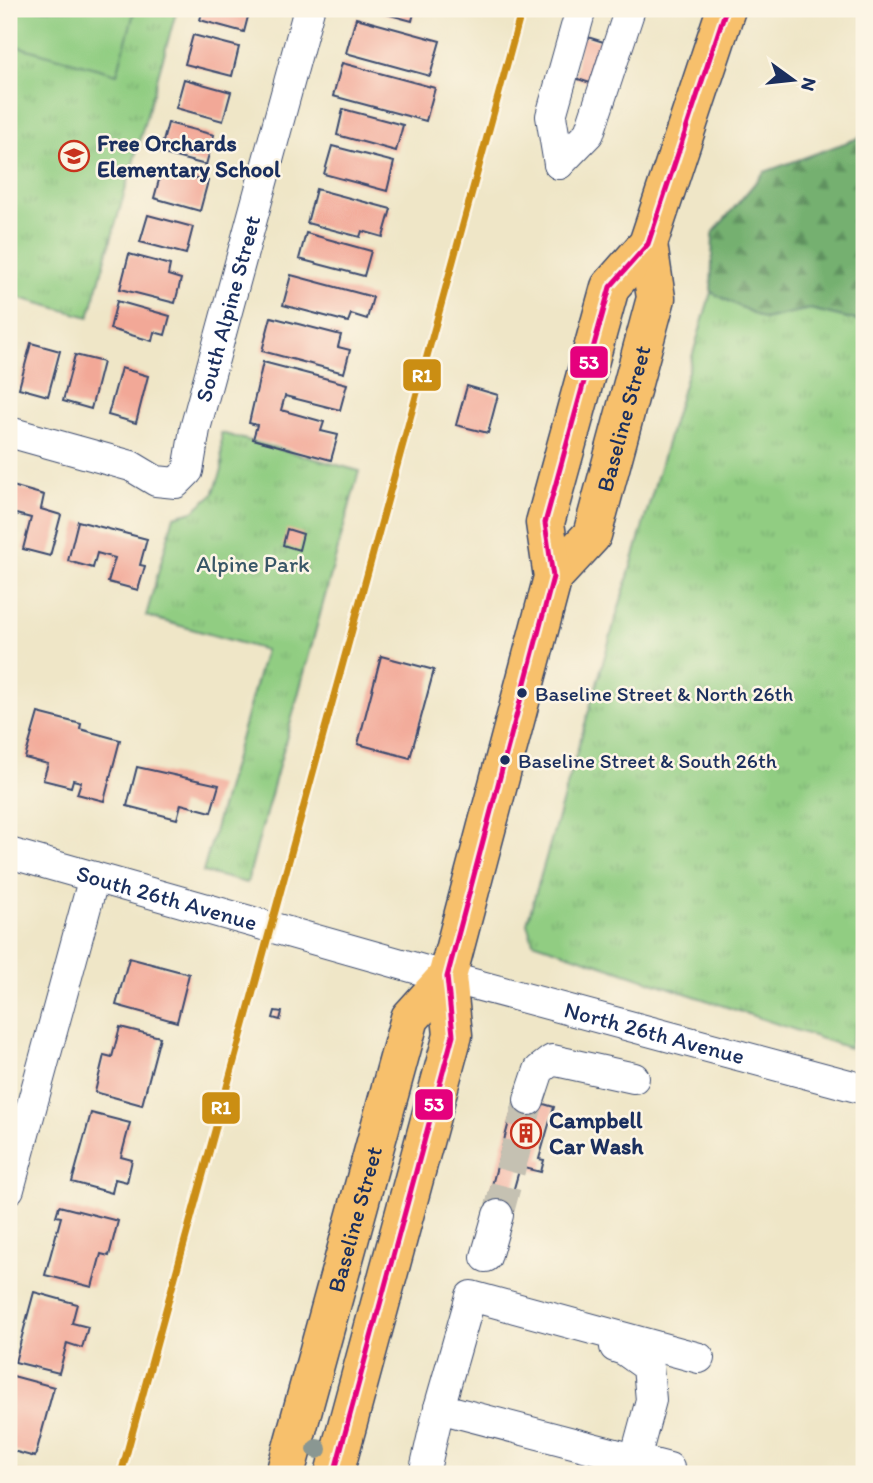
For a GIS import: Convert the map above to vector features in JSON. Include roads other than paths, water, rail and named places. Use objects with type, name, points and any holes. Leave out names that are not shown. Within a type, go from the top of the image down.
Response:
[{"type":"highway","name":"Baseline Street","points":[[334,1474],[453,1034],[447,977],[553,577],[592,535],[656,298],[648,244],[726,9]]},
{"type":"highway","name":"Baseline Street","points":[[285,1474],[410,1018],[447,977]]},
{"type":"street","name":"South Alpine Street","points":[[9,432],[131,466],[156,481],[176,483],[188,471],[195,429],[309,9]]},
{"type":"street","points":[[581,9],[551,116],[559,164],[589,133],[630,9]]},
{"type":"street","name":"South 26th Avenue","points":[[9,853],[447,977]]},
{"type":"street","points":[[9,1189],[94,877]]},
{"type":"street","name":"North 26th Avenue","points":[[447,977],[864,1089]]},
{"type":"street","points":[[529,1100],[539,1070],[552,1060],[634,1078]]},
{"type":"street","points":[[486,1257],[498,1215]]},
{"type":"street","points":[[424,1474],[439,1408],[471,1296],[699,1358]]},
{"type":"street","points":[[484,1300],[513,1322],[624,1350],[648,1367],[651,1400],[635,1459]]},
{"type":"street","points":[[439,1408],[669,1468]]},
{"type":"tunnel","points":[[498,1215],[529,1100]]},
{"type":"place","name":"Free Orchards Elementary School","points":[[74,156]]},
{"type":"place","name":"Baseline Street & North 26th","points":[[522,693]]},
{"type":"place","name":"Baseline Street & South 26th","points":[[505,760]]},
{"type":"place","name":"Campbell Car Wash","points":[[526,1133]]},
{"type":"park label","name":"Alpine Park","points":[[253,564]]}]
